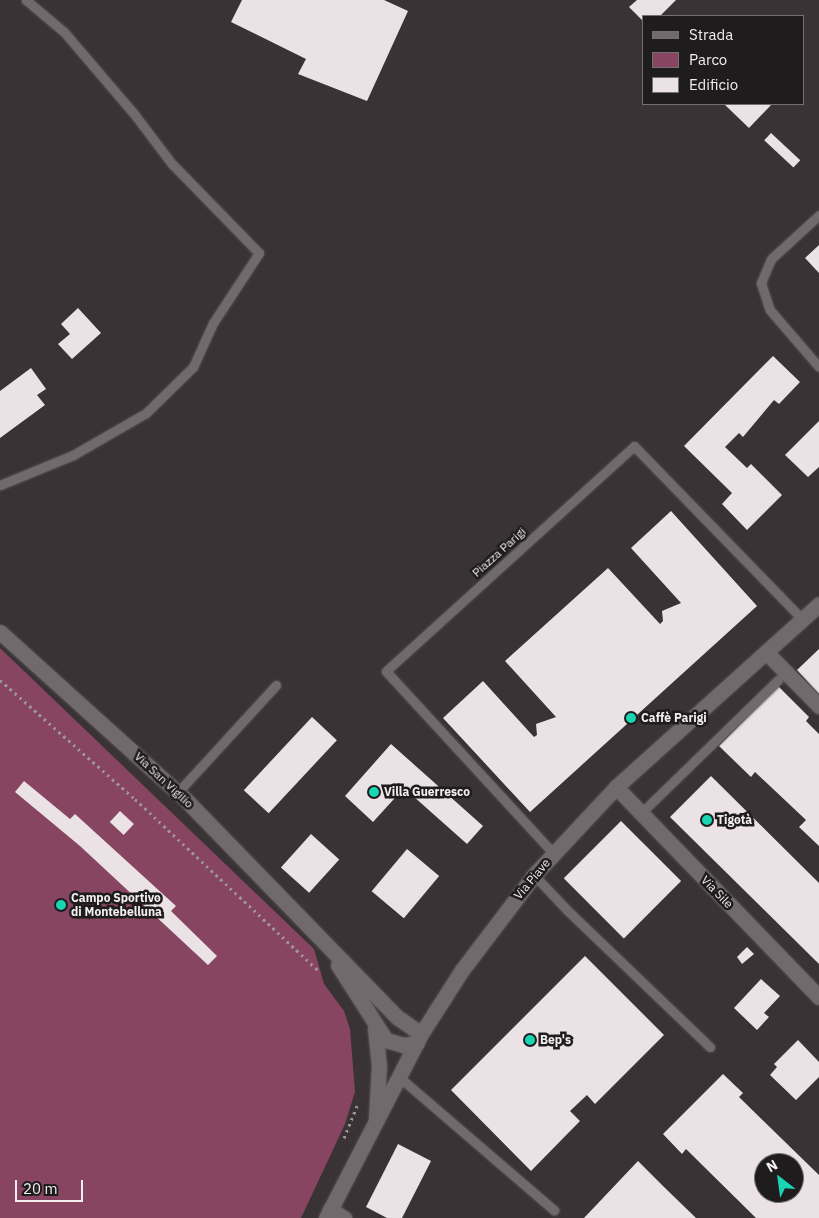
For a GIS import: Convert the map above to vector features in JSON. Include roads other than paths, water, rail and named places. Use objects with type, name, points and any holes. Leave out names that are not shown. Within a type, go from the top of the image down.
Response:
[{"type":"street","name":"Via Piave","points":[[328,1214],[419,1038],[468,962],[534,875],[616,787],[819,604]]},
{"type":"street","name":"Via San Vigilio","points":[[0,632],[178,792],[419,1038],[403,1046],[390,1042],[373,1022],[355,990],[318,937]]},
{"type":"street","points":[[766,652],[819,706]]},
{"type":"street","name":"Via Sile","points":[[616,787],[819,997]]},
{"type":"street","name":"Via San Vigilio","points":[[373,1022],[379,1047],[376,1119]]},
{"type":"street","points":[[328,1214],[344,1218]]},
{"type":"lane","points":[[0,485],[74,455],[146,413],[193,367],[212,323],[259,253],[172,164],[135,115],[64,32],[26,0]]},
{"type":"lane","points":[[819,215],[771,259],[761,283],[770,310],[819,367]]},
{"type":"lane","name":"Piazza Parigi","points":[[554,854],[386,671],[634,446],[802,619]]},
{"type":"lane","points":[[641,814],[778,680]]},
{"type":"lane","points":[[178,792],[276,685]]},
{"type":"lane","points":[[534,875],[566,910],[710,1047]]},
{"type":"lane","points":[[398,1076],[554,1210]]},
{"type":"place","name":"Caffè Parigi","points":[[631,718]]},
{"type":"place","name":"Villa Guerresco","points":[[374,792]]},
{"type":"place","name":"Tigotà","points":[[707,820]]},
{"type":"place","name":"Campo Sportivo di Montebelluna","points":[[61,905]]},
{"type":"place","name":"Bep's","points":[[530,1040]]}]
